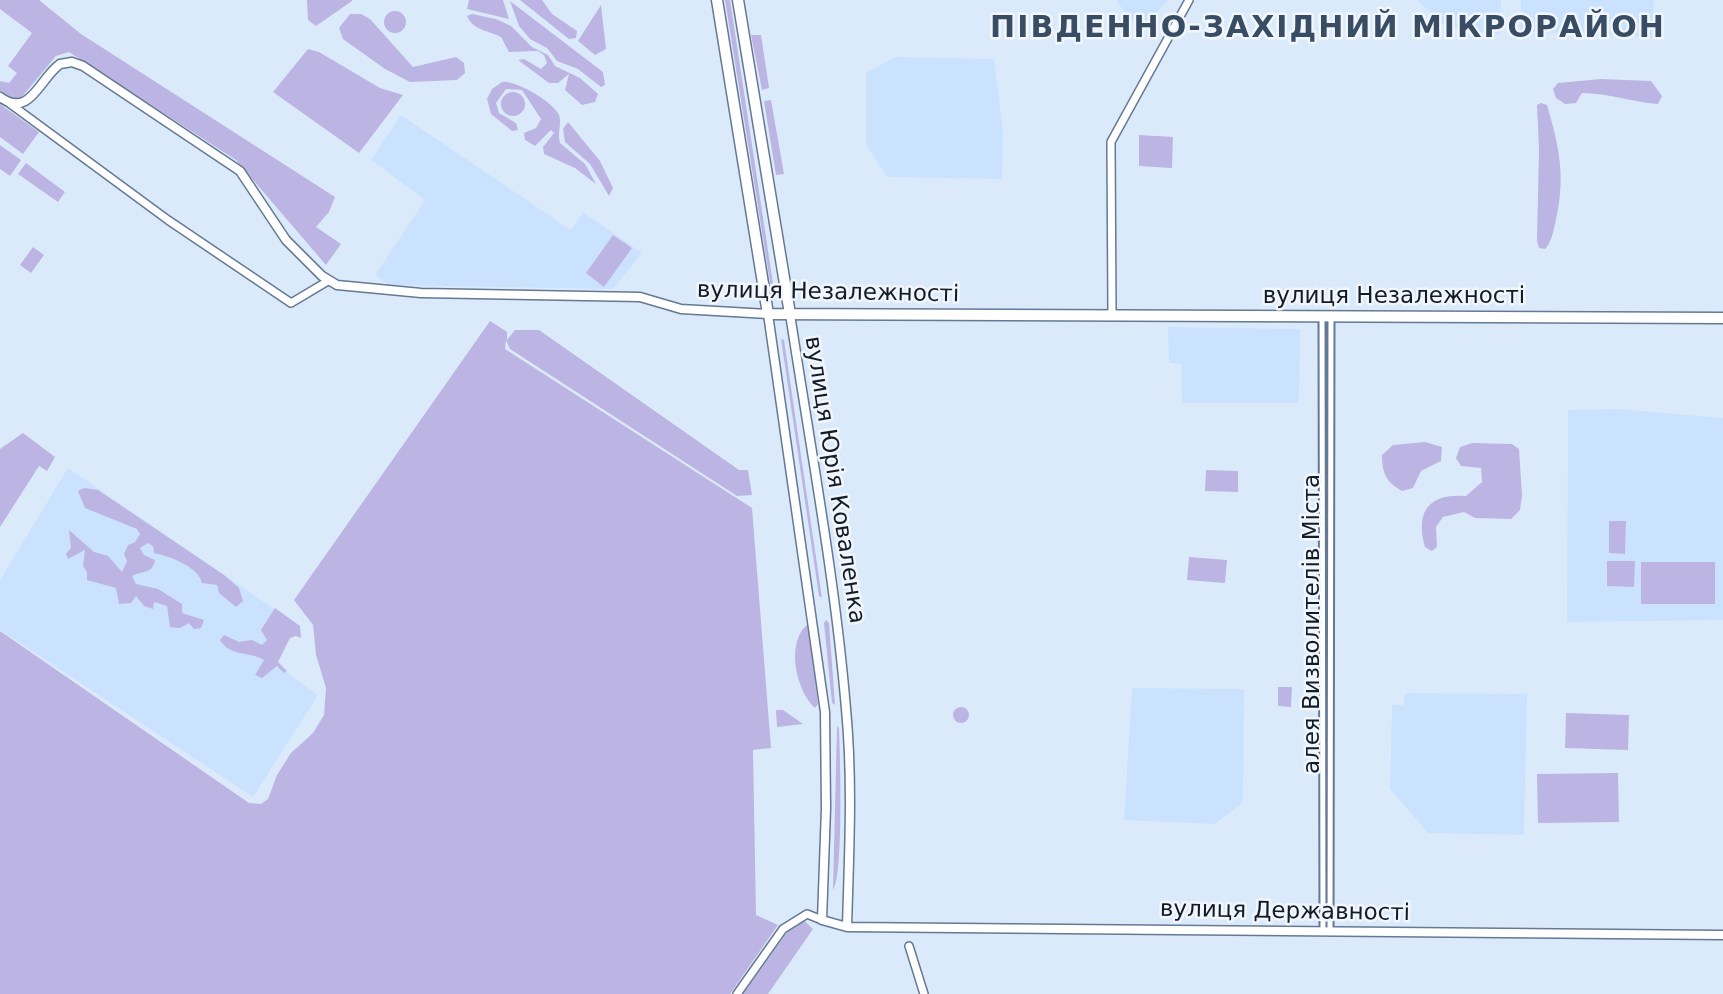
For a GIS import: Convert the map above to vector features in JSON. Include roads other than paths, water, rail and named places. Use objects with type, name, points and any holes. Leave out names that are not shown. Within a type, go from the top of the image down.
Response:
[{"type":"main road","name":"вулиця Юрія Коваленка","points":[[718,0],[768,314]]},
{"type":"main road","name":"вулиця Юрія Коваленка","points":[[738,0],[790,314]]},
{"type":"main road","name":"вулиця Незалежності","points":[[768,314],[1723,318]]},
{"type":"street","points":[[1112,315],[1111,142],[1189,0]]},
{"type":"street","points":[[0,97],[168,220],[291,303],[328,281],[286,240],[240,171],[83,66],[72,62],[60,64],[26,102],[9,103]]},
{"type":"street","name":"вулиця Незалежності","points":[[328,281],[347,288],[422,293],[640,297],[681,309],[768,314]]},
{"type":"street","name":"вулиця Юрія Коваленка","points":[[768,314],[825,712],[826,808],[822,920]]},
{"type":"street","name":"вулиця Юрія Коваленка","points":[[790,314],[837,624],[846,711],[851,805],[847,927]]},
{"type":"street","name":"алея Визволителів Міста","points":[[1326,932],[1327,316]]},
{"type":"street","points":[[737,994],[783,929],[807,915],[822,920]]},
{"type":"street","name":"вулиця Державності","points":[[822,920],[847,927],[1723,935]]},
{"type":"street","points":[[909,946],[924,994]]},
{"type":"district","name":"ПІВДЕННО-ЗАХІДНИЙ МІКРОРАЙОН","points":[[1328,29]]}]
